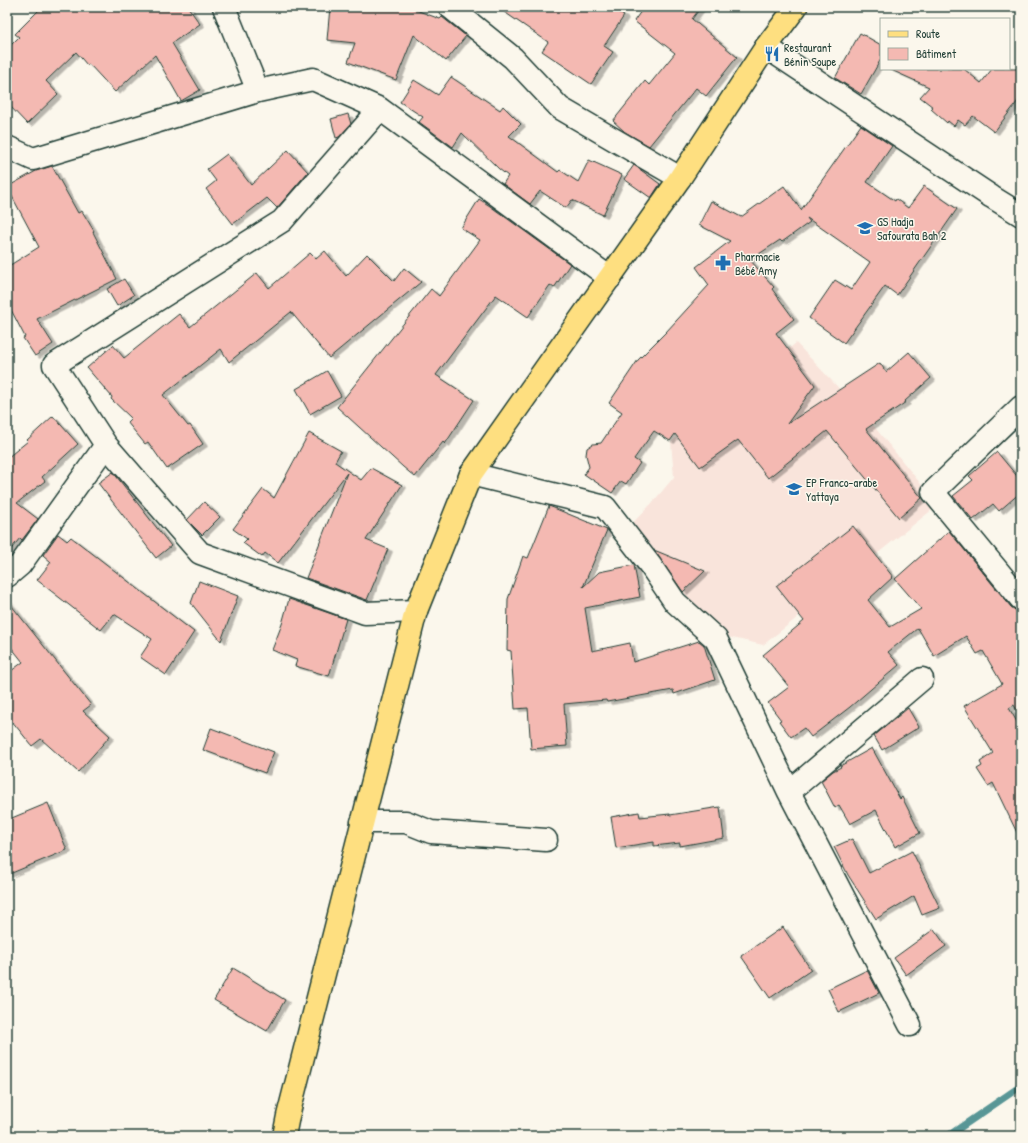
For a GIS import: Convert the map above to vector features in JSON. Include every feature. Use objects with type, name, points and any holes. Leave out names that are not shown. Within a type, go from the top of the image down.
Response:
[{"type":"main road","points":[[284,1136],[416,611],[472,474],[680,178],[766,46],[796,7]]},
{"type":"street","points":[[224,7],[258,91]]},
{"type":"street","points":[[450,7],[513,58],[560,108],[680,178]]},
{"type":"street","points":[[766,46],[1021,215]]},
{"type":"street","points":[[7,147],[33,159],[258,91],[313,79],[380,109],[610,278]]},
{"type":"street","points":[[380,109],[282,221],[54,365],[106,445],[200,553],[365,613],[416,611]]},
{"type":"street","points":[[1021,407],[934,492],[1021,598]]},
{"type":"street","points":[[7,576],[20,565],[106,445]]},
{"type":"street","points":[[472,474],[605,507],[650,565],[675,602],[716,639],[789,792],[910,1025]]},
{"type":"street","points":[[789,792],[922,679]]},
{"type":"street","points":[[362,822],[406,822],[431,832],[546,840]]},
{"type":"shaded area","name":"EP Franco-arabe Yattaya","points":[[796,343],[868,419],[938,505],[763,645],[698,630],[620,536],[653,502],[674,477],[671,442]]},
{"type":"building","points":[[42,7],[188,7],[200,24],[172,43],[200,90],[181,101],[155,55],[115,92],[76,52],[46,81],[58,94],[27,124],[7,103],[7,49],[19,37],[15,34]]},
{"type":"building","points":[[330,7],[408,7],[440,19],[442,17],[466,36],[446,61],[414,35],[396,80],[348,62],[355,43],[327,40]]},
{"type":"building","points":[[497,7],[610,7],[624,16],[604,46],[613,52],[591,84],[542,51],[548,42]]},
{"type":"building","points":[[644,7],[701,7],[692,19],[737,57],[706,96],[696,88],[649,146],[625,132],[613,121],[645,81],[649,85],[675,53],[634,21]]},
{"type":"building","points":[[860,33],[880,44],[880,61],[861,94],[835,78]]},
{"type":"building","points":[[1021,69],[1021,97],[994,132],[973,116],[965,125],[958,120],[954,126],[948,121],[947,123],[931,109],[933,107],[920,97],[929,87],[891,70],[965,70],[981,83],[991,70]]},
{"type":"building","points":[[451,77],[500,110],[503,106],[521,124],[509,136],[558,172],[560,170],[578,182],[589,160],[622,175],[603,215],[572,200],[566,208],[540,191],[530,204],[503,184],[508,176],[462,133],[453,147],[419,122],[423,117],[400,102],[414,80],[438,95]]},
{"type":"building","points":[[348,114],[351,124],[339,137],[336,138],[331,119]]},
{"type":"building","points":[[861,125],[892,146],[867,182],[908,208],[924,186],[957,209],[897,295],[885,286],[844,343],[809,318],[835,280],[851,290],[870,262],[807,218],[810,222],[782,242],[780,240],[750,260],[774,287],[772,289],[794,319],[776,333],[815,385],[787,424],[880,363],[886,372],[909,352],[931,378],[905,401],[906,402],[866,429],[922,498],[899,518],[827,431],[768,478],[738,440],[700,467],[675,434],[670,441],[654,431],[634,459],[640,463],[626,484],[621,481],[612,493],[584,474],[589,467],[586,455],[587,448],[593,444],[601,443],[622,412],[609,403],[638,360],[709,285],[696,267],[730,241],[699,225],[711,201],[741,217],[784,186],[801,210]]},
{"type":"building","points":[[288,150],[308,172],[277,208],[267,198],[233,224],[206,189],[216,181],[207,169],[227,154],[251,185]]},
{"type":"building","points":[[634,165],[660,184],[651,198],[624,179]]},
{"type":"building","points":[[52,166],[78,213],[82,211],[94,231],[93,232],[117,279],[37,319],[53,344],[35,356],[23,338],[25,337],[7,302],[7,267],[39,247],[7,187],[36,171]]},
{"type":"building","points":[[479,199],[570,264],[554,288],[550,285],[528,317],[496,295],[436,375],[474,400],[445,444],[443,442],[415,477],[337,407],[431,289],[439,296],[480,240],[461,228]]},
{"type":"building","points":[[325,251],[346,276],[367,254],[394,281],[404,268],[421,282],[329,358],[291,312],[229,362],[221,349],[163,395],[188,426],[190,425],[203,444],[167,469],[148,442],[145,444],[127,422],[131,418],[111,399],[112,397],[87,368],[113,345],[124,358],[179,314],[190,327],[257,273],[269,288],[310,253],[316,259]]},
{"type":"building","points":[[124,279],[134,295],[117,306],[107,289]]},
{"type":"building","points":[[327,371],[341,396],[310,414],[296,389]]},
{"type":"building","points":[[53,416],[78,444],[42,477],[45,481],[17,503],[38,519],[22,540],[20,538],[7,554],[7,458],[28,441],[27,440]]},
{"type":"building","points":[[309,433],[341,451],[335,462],[361,480],[371,468],[402,485],[366,540],[388,549],[367,600],[306,578],[347,473],[278,563],[265,553],[262,557],[243,543],[247,539],[233,529],[263,489],[274,498]]},
{"type":"building","points":[[997,452],[1021,481],[1021,492],[999,511],[993,504],[973,520],[953,496],[973,480],[969,476]]},
{"type":"building","points":[[113,472],[171,546],[156,558],[98,483]]},
{"type":"building","points":[[204,502],[220,517],[202,535],[187,520]]},
{"type":"building","points":[[549,506],[607,530],[583,587],[599,572],[634,565],[640,597],[585,608],[592,651],[630,643],[633,662],[699,641],[704,645],[715,680],[674,694],[673,690],[607,702],[606,700],[564,704],[567,746],[531,749],[528,708],[515,709],[511,651],[507,650],[508,599],[523,556],[528,558]]},
{"type":"building","points":[[853,526],[893,577],[868,600],[890,627],[921,609],[895,579],[949,531],[1011,607],[1017,611],[1021,618],[1021,718],[1014,705],[1009,708],[1021,729],[1021,841],[993,783],[988,786],[977,769],[982,766],[980,762],[993,753],[964,706],[1002,684],[983,651],[977,654],[966,636],[934,656],[918,628],[888,652],[899,665],[850,707],[811,737],[804,728],[791,737],[779,721],[781,720],[768,703],[789,687],[763,655],[804,621],[776,586]]},
{"type":"building","points":[[58,534],[67,541],[71,537],[194,632],[166,675],[140,657],[152,639],[114,614],[101,630],[37,580],[51,562],[43,555]]},
{"type":"building","points":[[654,550],[705,571],[683,592]]},
{"type":"building","points":[[199,581],[238,596],[221,641],[191,603]]},
{"type":"building","points":[[289,599],[346,619],[329,676],[295,666],[297,660],[272,650],[282,624]]},
{"type":"building","points":[[7,600],[91,705],[83,711],[110,736],[78,772],[41,739],[32,746],[7,715],[7,674],[23,662],[7,642]]},
{"type":"building","points":[[908,708],[919,727],[882,750],[874,736]]},
{"type":"building","points":[[211,728],[274,752],[265,773],[203,750]]},
{"type":"building","points":[[872,748],[900,799],[902,797],[920,833],[895,847],[876,810],[850,824],[839,805],[835,808],[821,781],[833,771],[841,767],[840,766]]},
{"type":"building","points":[[48,803],[67,850],[7,875],[7,820]]},
{"type":"building","points":[[720,807],[724,838],[680,846],[680,843],[654,846],[654,842],[616,848],[611,817],[639,812],[640,817],[670,815]]},
{"type":"building","points":[[852,839],[869,873],[912,851],[940,908],[922,915],[914,896],[876,919],[848,875],[834,847]]},
{"type":"building","points":[[783,927],[811,970],[770,998],[741,956]]},
{"type":"building","points":[[934,929],[946,946],[906,975],[894,958]]},
{"type":"building","points":[[233,968],[285,1000],[267,1031],[214,1000]]},
{"type":"building","points":[[867,970],[879,993],[839,1012],[828,989]]},
{"type":"waterway","points":[[948,1136],[1021,1086]]},
{"type":"place","name":"Restaurant Bénin Soupe","points":[[772,54]]},
{"type":"place","name":"GS Hadja Safourata Bah 2","points":[[865,228]]},
{"type":"place","name":"Pharmacie Bébé Amy","points":[[723,263]]},
{"type":"place","name":"EP Franco-arabe Yattaya","points":[[794,489]]}]
